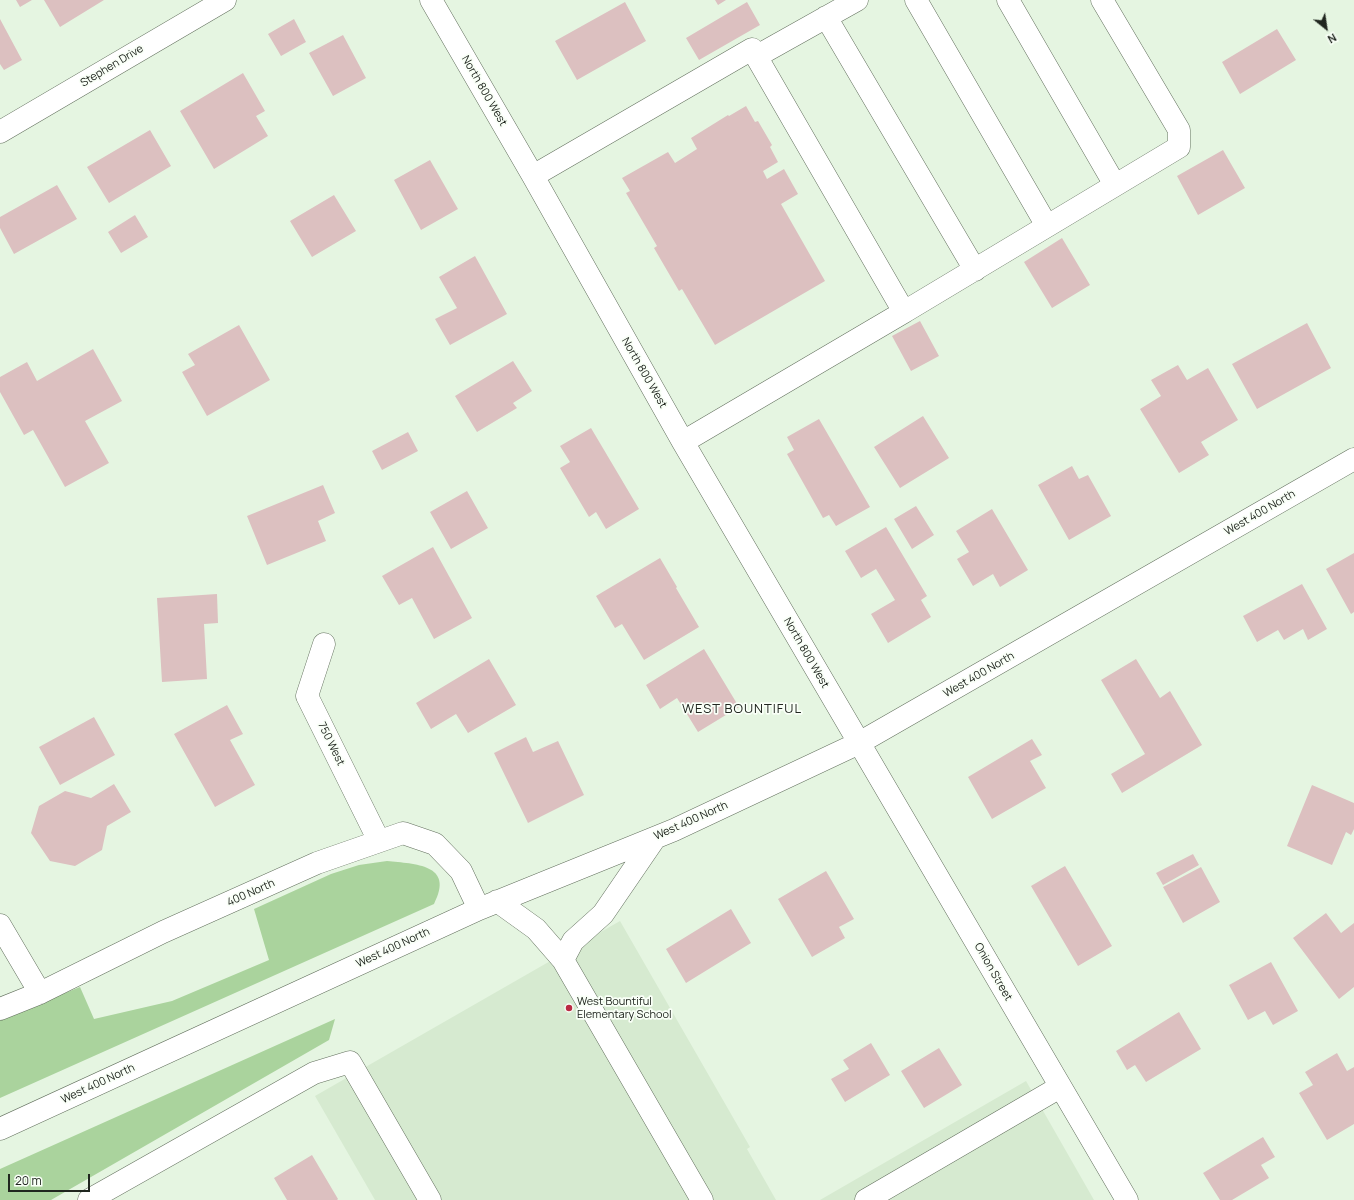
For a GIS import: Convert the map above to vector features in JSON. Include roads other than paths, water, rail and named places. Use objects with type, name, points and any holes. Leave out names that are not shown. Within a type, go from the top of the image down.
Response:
[{"type":"street","name":"Stephen Drive","points":[[0,132],[225,0]]},
{"type":"street","name":"North 800 West","points":[[431,0],[533,176],[683,442],[859,743]]},
{"type":"street","points":[[756,56],[856,0]]},
{"type":"street","points":[[916,0],[1047,226]]},
{"type":"street","points":[[1008,0],[1115,185]]},
{"type":"street","points":[[683,442],[975,270],[1179,147],[1179,130],[1102,0]]},
{"type":"street","points":[[826,17],[975,270]]},
{"type":"street","points":[[533,176],[752,49],[904,312]]},
{"type":"street","name":"West 400 North","points":[[0,1129],[488,905],[655,838],[859,743],[1354,459]]},
{"type":"street","name":"750 West","points":[[324,644],[307,696],[379,841]]},
{"type":"street","name":"Onion Street","points":[[859,743],[1127,1200]]},
{"type":"street","name":"400 North","points":[[0,1009],[40,993],[163,932],[317,863],[403,833],[435,844],[461,871],[488,905]]},
{"type":"street","points":[[562,960],[573,941],[603,914],[655,838]]},
{"type":"street","points":[[488,905],[536,929],[562,960],[702,1200]]},
{"type":"street","points":[[0,925],[40,993]]},
{"type":"street","points":[[89,1200],[314,1073],[350,1062],[430,1200]]},
{"type":"street","points":[[866,1200],[1060,1087]]},
{"type":"place","name":"West Bountiful Elementary School","points":[[569,1008]]},
{"type":"district","name":"WEST BOUNTIFUL","points":[[742,709]]}]
